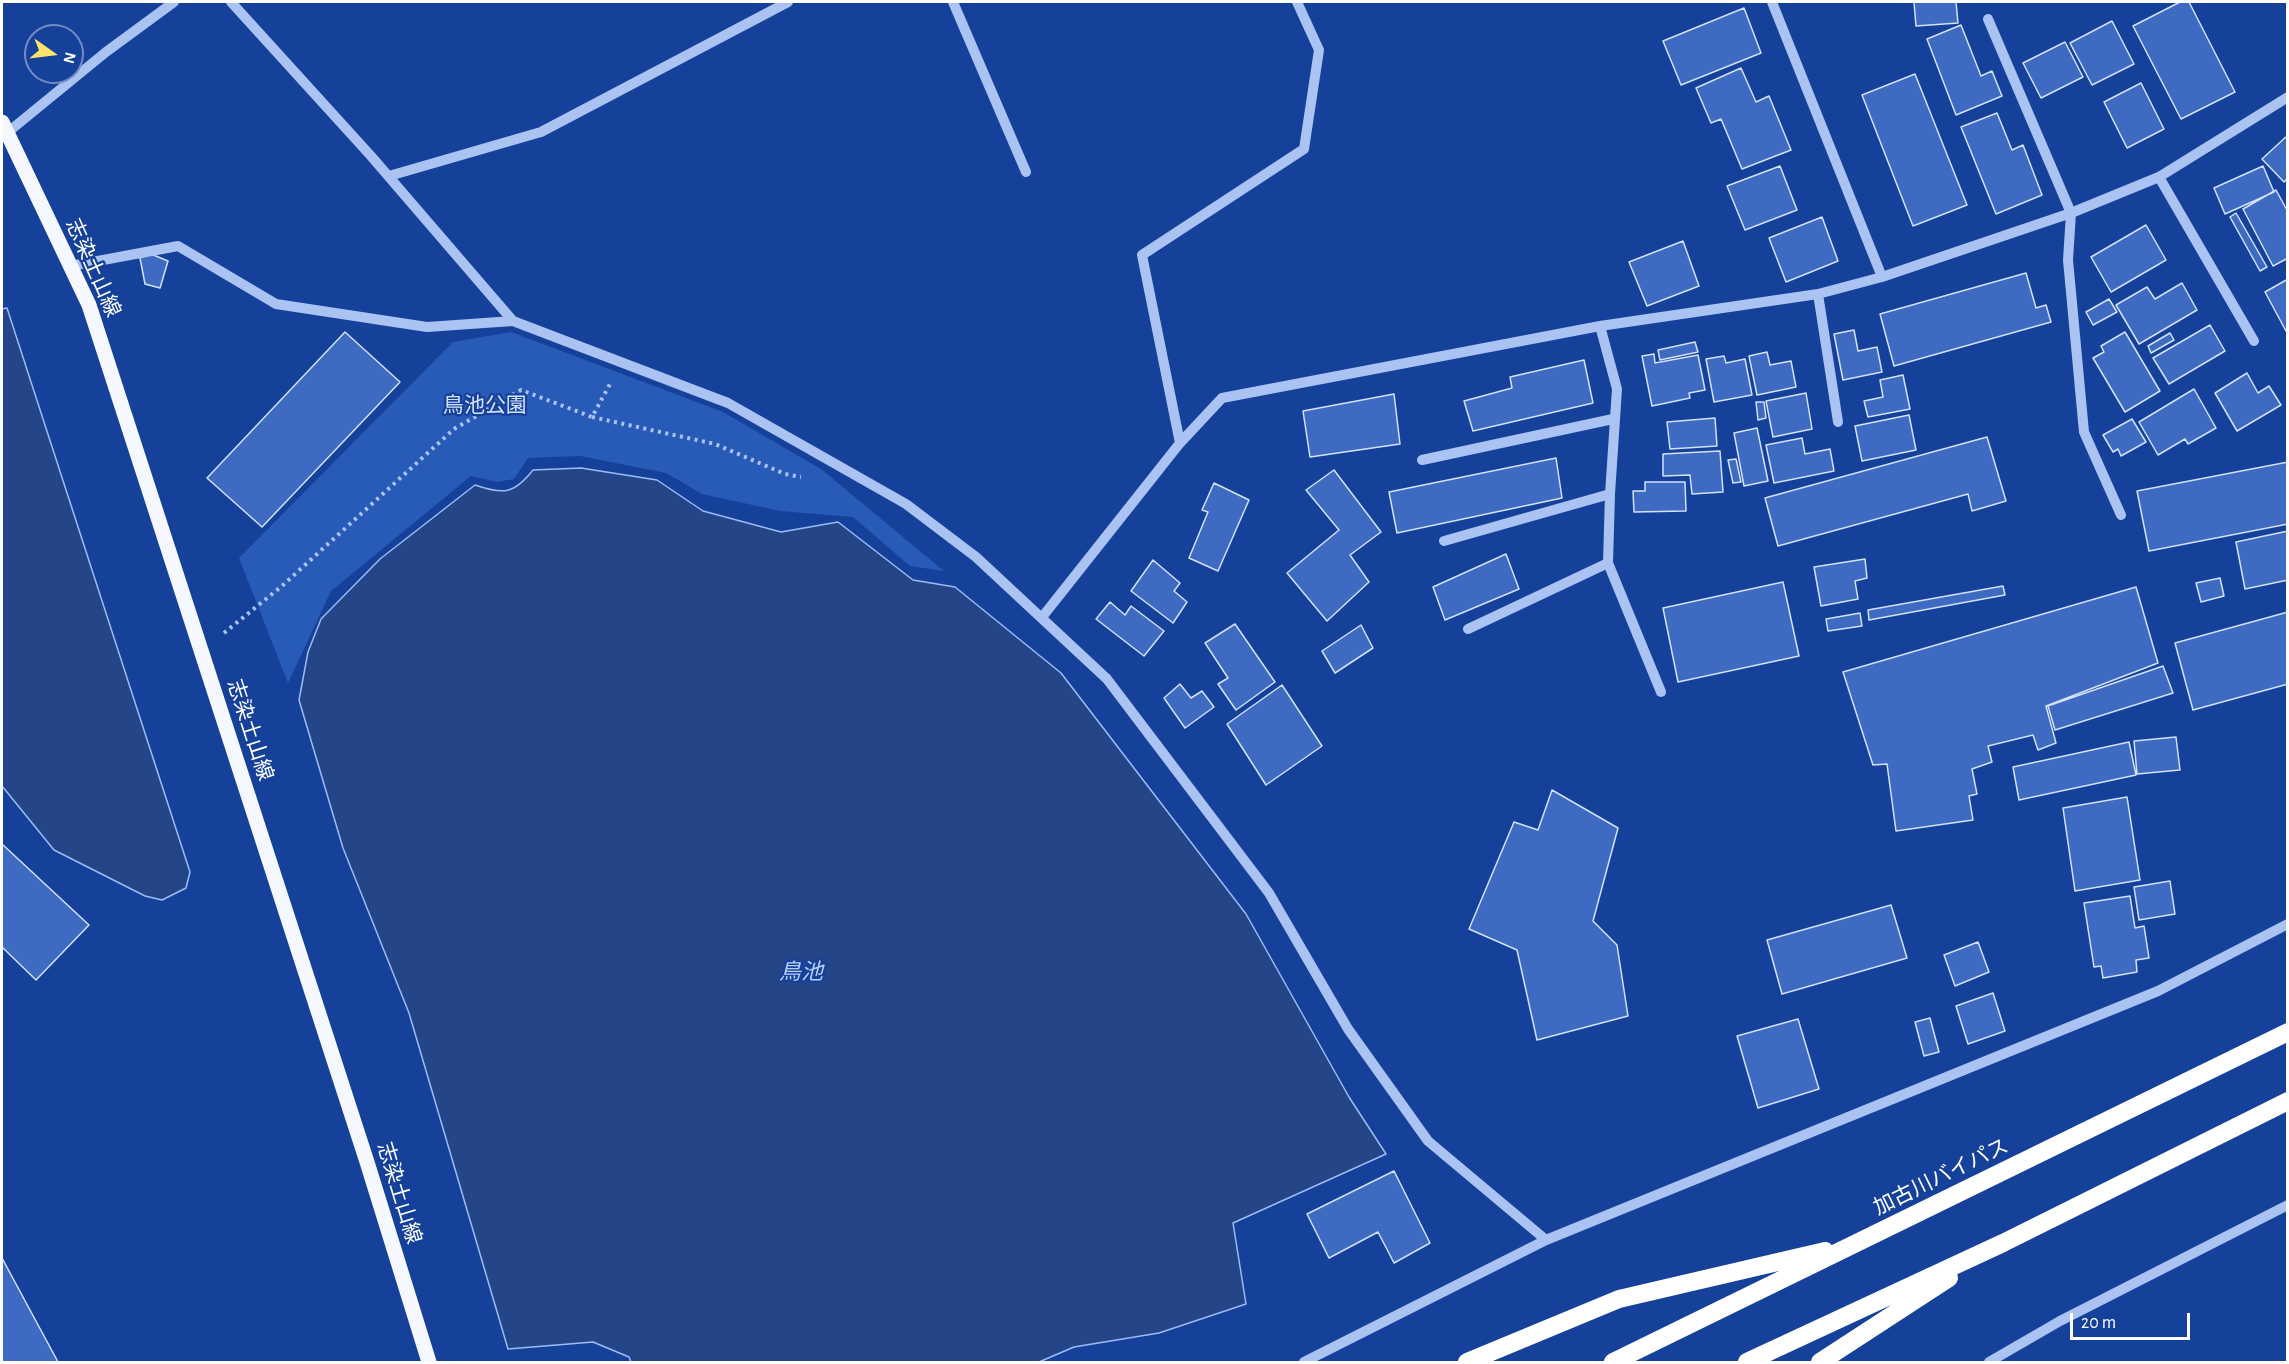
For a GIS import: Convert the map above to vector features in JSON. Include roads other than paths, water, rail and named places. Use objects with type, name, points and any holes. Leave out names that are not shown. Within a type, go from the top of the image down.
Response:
[{"type":"highway","name":"加古川バイパス","points":[[1613,1362],[2288,1032]]},
{"type":"highway","points":[[1747,1362],[2003,1243],[2288,1101]]},
{"type":"highway","points":[[1467,1362],[1619,1299],[1857,1243]]},
{"type":"highway","points":[[1820,1362],[2003,1243]]},
{"type":"main road","name":"志染土山線","points":[[4,130],[89,305],[203,650],[429,1362]]},
{"type":"street","points":[[4,130],[174,2]]},
{"type":"street","points":[[231,2],[389,176],[513,321]]},
{"type":"street","points":[[389,176],[541,132],[788,2]]},
{"type":"street","points":[[953,2],[1026,172]]},
{"type":"street","points":[[1180,442],[1142,255],[1304,149],[1319,50],[1297,2]]},
{"type":"street","points":[[1772,2],[1882,277]]},
{"type":"street","points":[[1988,19],[2071,213],[2068,260],[2084,432],[2121,515]]},
{"type":"street","points":[[1043,616],[1180,442],[1222,398],[1600,326],[1818,294],[1882,277],[2071,213],[2159,177],[2288,97]]},
{"type":"street","points":[[2159,177],[2254,341]]},
{"type":"street","points":[[71,266],[178,246],[276,304],[427,327],[513,321],[728,403],[906,504],[976,557],[1043,616],[1107,679],[1269,893],[1348,1029],[1428,1141],[1546,1240]]},
{"type":"street","points":[[1818,294],[1839,422]]},
{"type":"street","points":[[1600,326],[1617,389],[1613,420],[1608,563],[1661,692]]},
{"type":"street","points":[[1422,460],[1613,420]]},
{"type":"street","points":[[1444,541],[1610,494]]},
{"type":"street","points":[[1468,628],[1608,563]]},
{"type":"street","points":[[1304,1362],[1546,1240],[2158,992],[2288,924]]},
{"type":"street","points":[[1989,1362],[2060,1321],[2288,1205]]},
{"type":"water","points":[[7,308],[190,872],[186,888],[162,900],[145,896],[54,850],[2,786],[2,309]]},
{"type":"water","name":"鳥池","points":[[581,468],[657,480],[703,511],[781,532],[838,522],[913,580],[955,587],[1061,673],[1246,914],[1349,1097],[1386,1154],[1233,1223],[1246,1304],[1159,1333],[1074,1347],[1039,1362],[631,1362],[629,1357],[593,1342],[508,1349],[409,1013],[343,848],[299,700],[308,652],[321,619],[380,559],[475,485],[494,490],[508,490],[520,484],[533,470]]},
{"type":"park label","name":"鳥池公園","points":[[485,406]]}]
